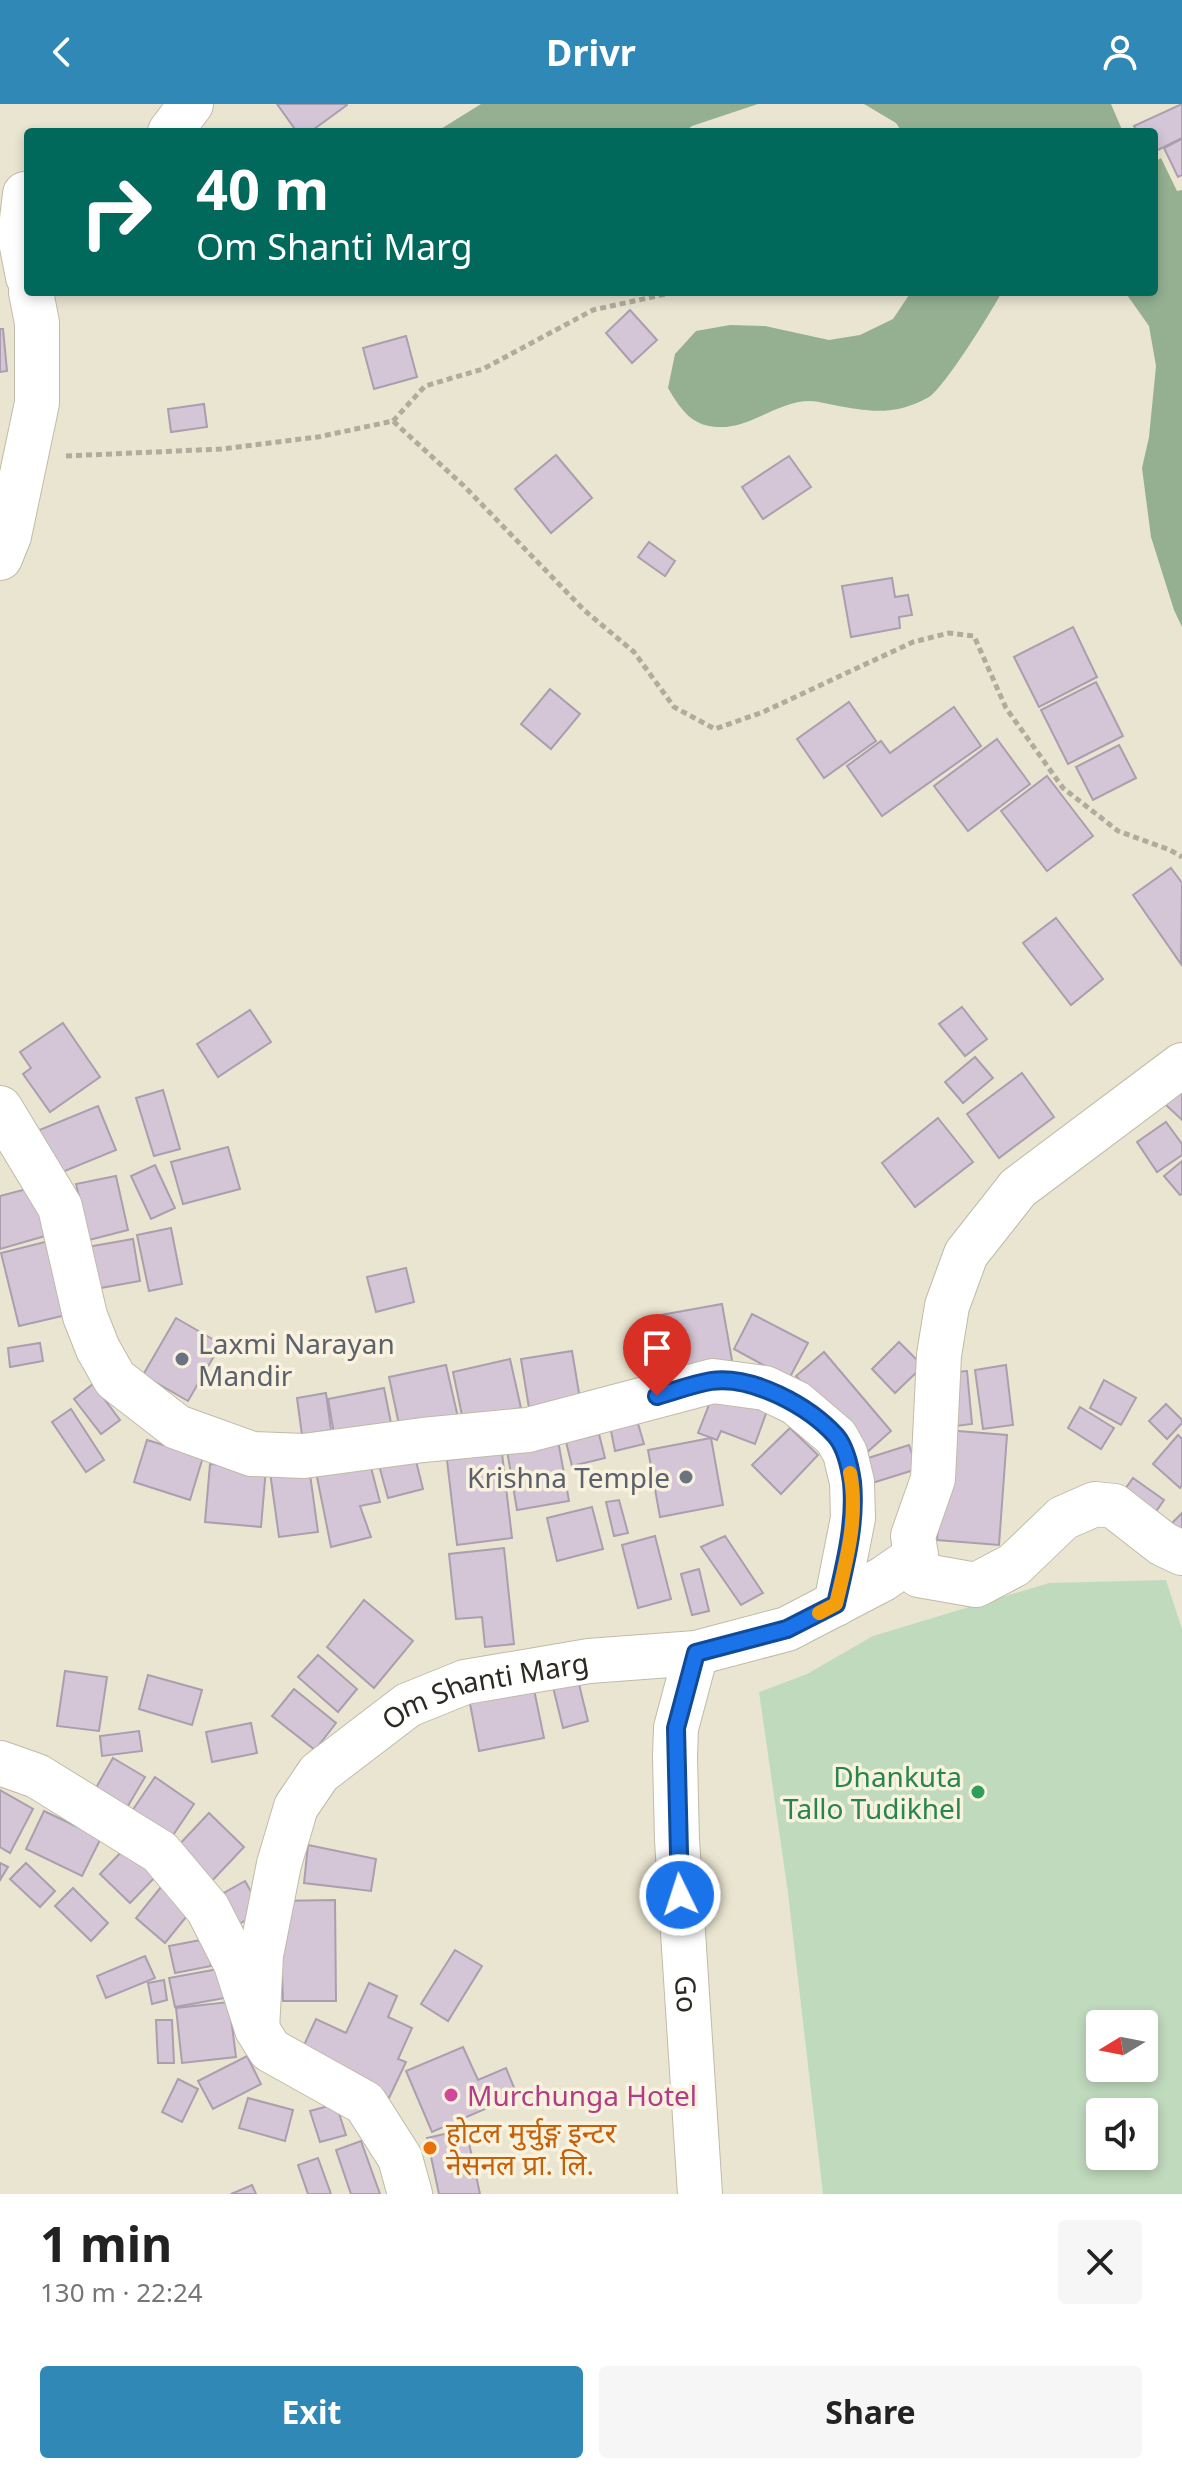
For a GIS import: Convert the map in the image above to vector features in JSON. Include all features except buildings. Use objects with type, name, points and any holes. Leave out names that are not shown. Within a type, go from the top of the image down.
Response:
[{"type":"street","points":[[173,128],[191,104]]},
{"type":"street","points":[[18,195],[24,256]]},
{"type":"street","points":[[0,558],[9,536],[37,403],[37,323],[32,296]]},
{"type":"street","points":[[1182,1065],[1018,1188],[966,1254],[947,1306],[939,1355],[933,1479],[915,1546],[919,1575],[976,1585],[1014,1565],[1063,1518],[1095,1504],[1114,1506],[1163,1544],[1182,1553]]},
{"type":"street","points":[[0,1108],[60,1207],[85,1316],[98,1349],[115,1379],[177,1427],[252,1454],[304,1456],[528,1430],[713,1381],[765,1388],[796,1403],[836,1437],[845,1453],[852,1482],[853,1518],[836,1604]]},
{"type":"street","name":"Om Shanti Marg","points":[[257,2029],[261,1955],[279,1864],[296,1807],[319,1773],[408,1705],[465,1682],[589,1661],[696,1653],[787,1629],[883,1579],[915,1546]]},
{"type":"street","name":"Go","points":[[696,1653],[676,1728],[675,1757],[678,1855],[700,2194]]},
{"type":"street","points":[[0,1763],[37,1776],[160,1852],[208,1909],[236,1964],[257,2029],[270,2050],[365,2103],[400,2158],[410,2194]]},
{"type":"path","points":[[25,458],[221,449],[318,437],[393,421],[425,386],[483,369],[593,310],[657,296]]},
{"type":"path","points":[[393,421],[464,486],[584,610],[634,652],[674,707],[715,729],[763,712],[913,642],[949,633],[974,636],[1006,708],[1063,788],[1118,831],[1182,857]]},
{"type":"green space","points":[[481,104],[758,104],[689,128],[442,128]]},
{"type":"green space","points":[[864,104],[1111,104],[1121,128],[899,128]]},
{"type":"green space","points":[[1161,158],[1177,191],[1182,190],[1182,627],[1151,537],[1142,468],[1149,437],[1156,366],[1149,326],[1128,296],[1158,296],[1158,160]]},
{"type":"green space","points":[[908,296],[1000,296],[946,379],[929,397],[905,407],[882,411],[813,401],[798,402],[741,424],[717,427],[693,419],[668,388],[675,354],[696,331],[730,325],[765,326],[829,340],[860,335],[893,319]]},
{"type":"green space","name":"Dhankuta Tallo Tudikhel","points":[[1166,1580],[1182,1629],[1182,2194],[823,2194],[788,1893],[759,1692],[807,1674],[873,1636],[1049,1583]]},
{"type":"slow traffic","points":[[819,1613],[836,1604],[853,1518],[850,1473]]},
{"type":"place","name":"Laxmi Narayan Mandir","points":[[182,1359]]},
{"type":"place","name":"Krishna Temple","points":[[686,1477]]},
{"type":"place","name":"Dhankuta Tallo Tudikhel","points":[[978,1792]]},
{"type":"place","name":"Murchunga Hotel","points":[[451,2095]]},
{"type":"place","name":"होटल मुर्चुङ्ग इन्टर नेसनल प्रा. लि.","points":[[430,2148]]},
{"type":"route","points":[[657,1396],[713,1381],[765,1388],[796,1403],[836,1437],[845,1453],[852,1482],[853,1518],[836,1604],[787,1629],[696,1653],[676,1728],[680,1895]]}]
